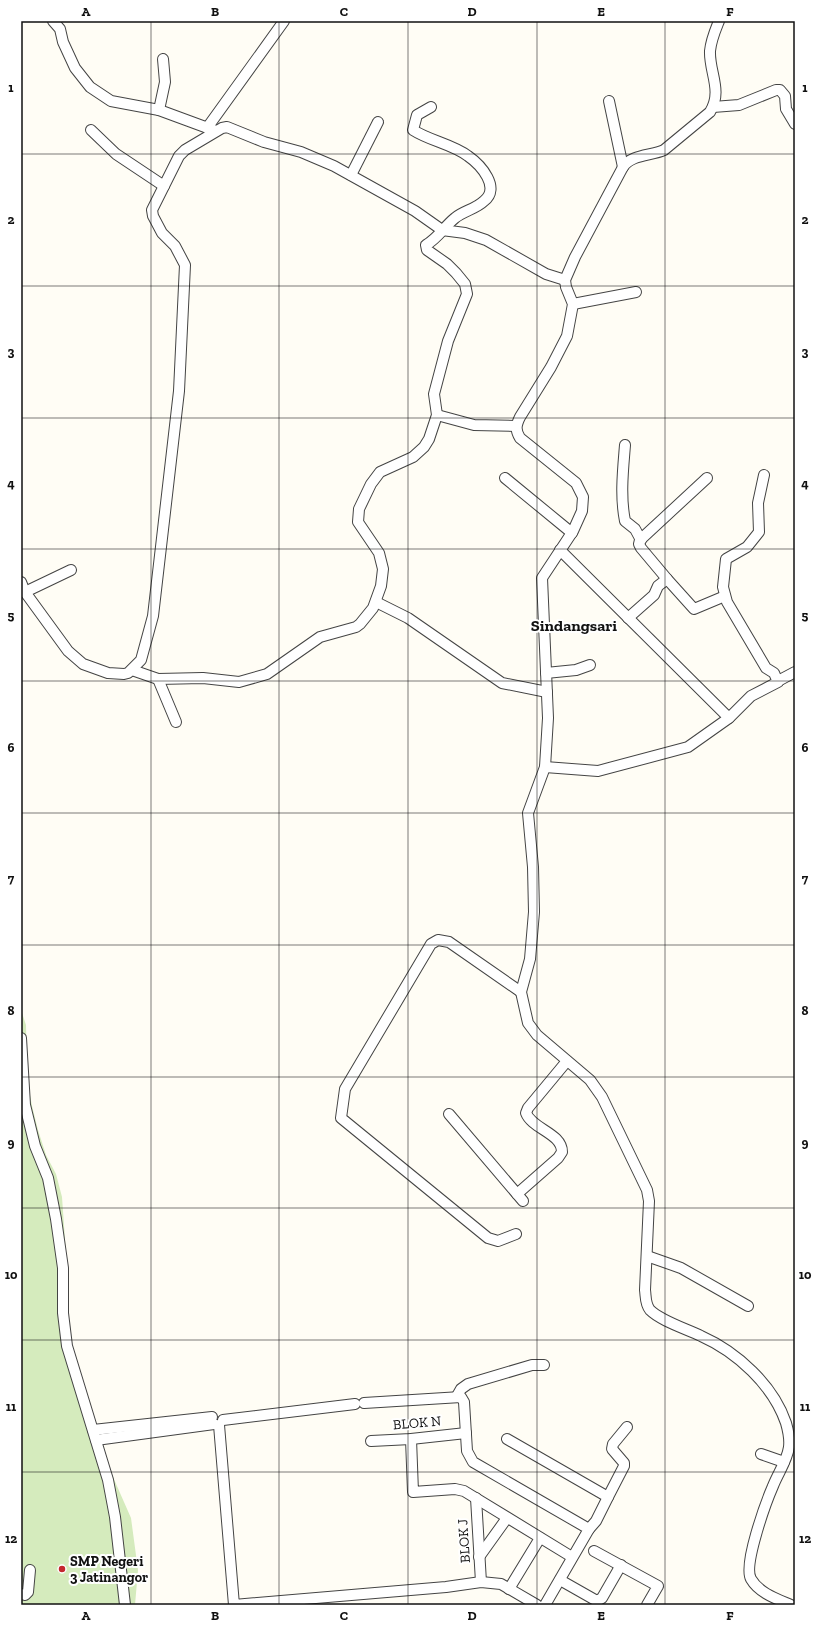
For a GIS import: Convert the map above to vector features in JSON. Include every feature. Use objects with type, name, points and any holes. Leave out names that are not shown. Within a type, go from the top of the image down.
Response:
[{"type":"street","points":[[54,21],[60,29],[63,42],[75,68],[90,87],[111,101],[159,110],[211,130],[231,128],[264,142],[301,152],[351,175],[415,211],[442,230],[465,233],[486,240],[546,274],[565,280]]},
{"type":"street","points":[[71,570],[23,587],[68,652],[83,664],[117,674],[128,673],[141,660],[153,616],[179,391],[185,265],[179,251],[162,233],[153,216],[152,210],[179,156],[211,130],[284,21]]},
{"type":"street","points":[[719,21],[712,39],[710,52],[716,88],[716,98],[713,107],[710,112],[664,150],[656,154],[632,159],[623,167],[575,257],[565,280],[566,288],[573,304],[567,336],[551,367],[516,426],[517,433],[520,438],[576,483],[580,488],[583,497],[582,511],[572,533],[542,578],[548,718],[545,766],[528,813],[534,867],[534,912],[530,959],[520,992],[528,1023],[537,1034],[590,1080],[602,1097],[647,1190],[650,1201],[646,1302],[650,1309],[657,1315],[703,1336],[738,1359],[762,1381],[786,1422],[789,1433],[789,1445],[784,1462],[760,1520],[748,1567],[749,1576],[757,1587],[772,1597],[790,1605]]},
{"type":"street","points":[[159,110],[164,82],[163,59]]},
{"type":"street","points":[[713,107],[739,105],[776,90],[780,90],[785,96],[786,109],[795,124]]},
{"type":"street","points":[[609,101],[623,167]]},
{"type":"street","points":[[132,670],[158,679],[203,678],[239,682],[267,674],[320,637],[356,627],[360,624],[376,602],[381,586],[383,569],[379,553],[358,522],[359,509],[371,484],[380,472],[413,458],[430,439],[437,415],[434,394],[448,341],[467,294],[465,284],[456,273],[447,264],[427,250],[426,246],[438,238],[442,230],[456,217],[485,201],[489,194],[491,184],[488,177],[468,156],[413,130],[417,115],[431,107]]},
{"type":"street","points":[[351,175],[378,122]]},
{"type":"street","points":[[91,130],[116,154],[164,186]]},
{"type":"street","points":[[573,304],[636,292]]},
{"type":"street","points":[[437,415],[474,425],[516,426]]},
{"type":"street","points":[[625,445],[622,491],[624,516],[625,521],[635,529],[640,540],[639,544],[641,548],[694,609],[725,596]]},
{"type":"street","points":[[764,475],[758,503],[759,532],[747,547],[726,559],[723,587],[727,602],[766,668],[772,671],[778,681]]},
{"type":"street","points":[[505,478],[572,533]]},
{"type":"street","points":[[640,540],[707,478]]},
{"type":"street","points":[[560,550],[729,718]]},
{"type":"street","points":[[628,618],[654,595],[658,586],[667,579]]},
{"type":"street","points":[[376,602],[408,618],[502,683],[547,692]]},
{"type":"street","points":[[546,673],[576,670],[590,665]]},
{"type":"street","points":[[545,766],[598,770],[688,747],[729,718],[751,696],[777,684],[778,681],[795,672]]},
{"type":"street","points":[[158,679],[176,722]]},
{"type":"street","points":[[516,1234],[498,1241],[488,1238],[342,1118],[345,1089],[431,944],[438,940],[449,942],[520,992]]},
{"type":"street","points":[[21,1038],[25,1105],[35,1146],[48,1178],[56,1219],[63,1268],[64,1313],[67,1346],[108,1480],[114,1510],[125,1605]]},
{"type":"street","points":[[449,1114],[520,1197],[562,1152],[558,1141],[529,1119],[526,1113],[528,1108],[567,1061]]},
{"type":"street","points":[[647,1256],[681,1268],[748,1306]]},
{"type":"street","points":[[457,1396],[461,1389],[468,1384],[532,1365],[544,1365]]},
{"type":"street","points":[[94,1435],[360,1403],[457,1396],[461,1397],[464,1402],[467,1451],[470,1458],[477,1465],[532,1495],[589,1529]]},
{"type":"street","points":[[217,1421],[234,1605],[446,1587],[481,1582],[498,1583],[537,1605]]},
{"type":"street","points":[[545,1605],[589,1529],[596,1522],[624,1466],[624,1463],[612,1449],[613,1444],[628,1427]]},
{"type":"street","name":"BLOK N","points":[[371,1441],[411,1439],[466,1433]]},
{"type":"street","points":[[411,1439],[413,1492],[455,1489],[464,1492],[572,1557]]},
{"type":"street","points":[[507,1439],[608,1497]]},
{"type":"street","points":[[761,1454],[784,1462]]},
{"type":"street","name":"BLOK J","points":[[476,1498],[481,1582]]},
{"type":"street","points":[[479,1557],[507,1518]]},
{"type":"street","points":[[509,1589],[540,1538]]},
{"type":"street","points":[[594,1551],[658,1586],[647,1605]]},
{"type":"street","points":[[560,1580],[597,1601],[602,1598],[621,1566]]},
{"type":"street","points":[[21,1594],[25,1595],[28,1592],[30,1570]]},
{"type":"green space","points":[[21,1010],[26,1025],[27,1079],[32,1106],[46,1155],[56,1174],[62,1197],[67,1268],[67,1312],[72,1347],[96,1430],[113,1477],[131,1518],[138,1570],[135,1605],[21,1605]]},
{"type":"place","name":"SMP Negeri 3 Jatinangor","points":[[62,1569]]},
{"type":"district","name":"Sindangsari","points":[[574,625]]}]
